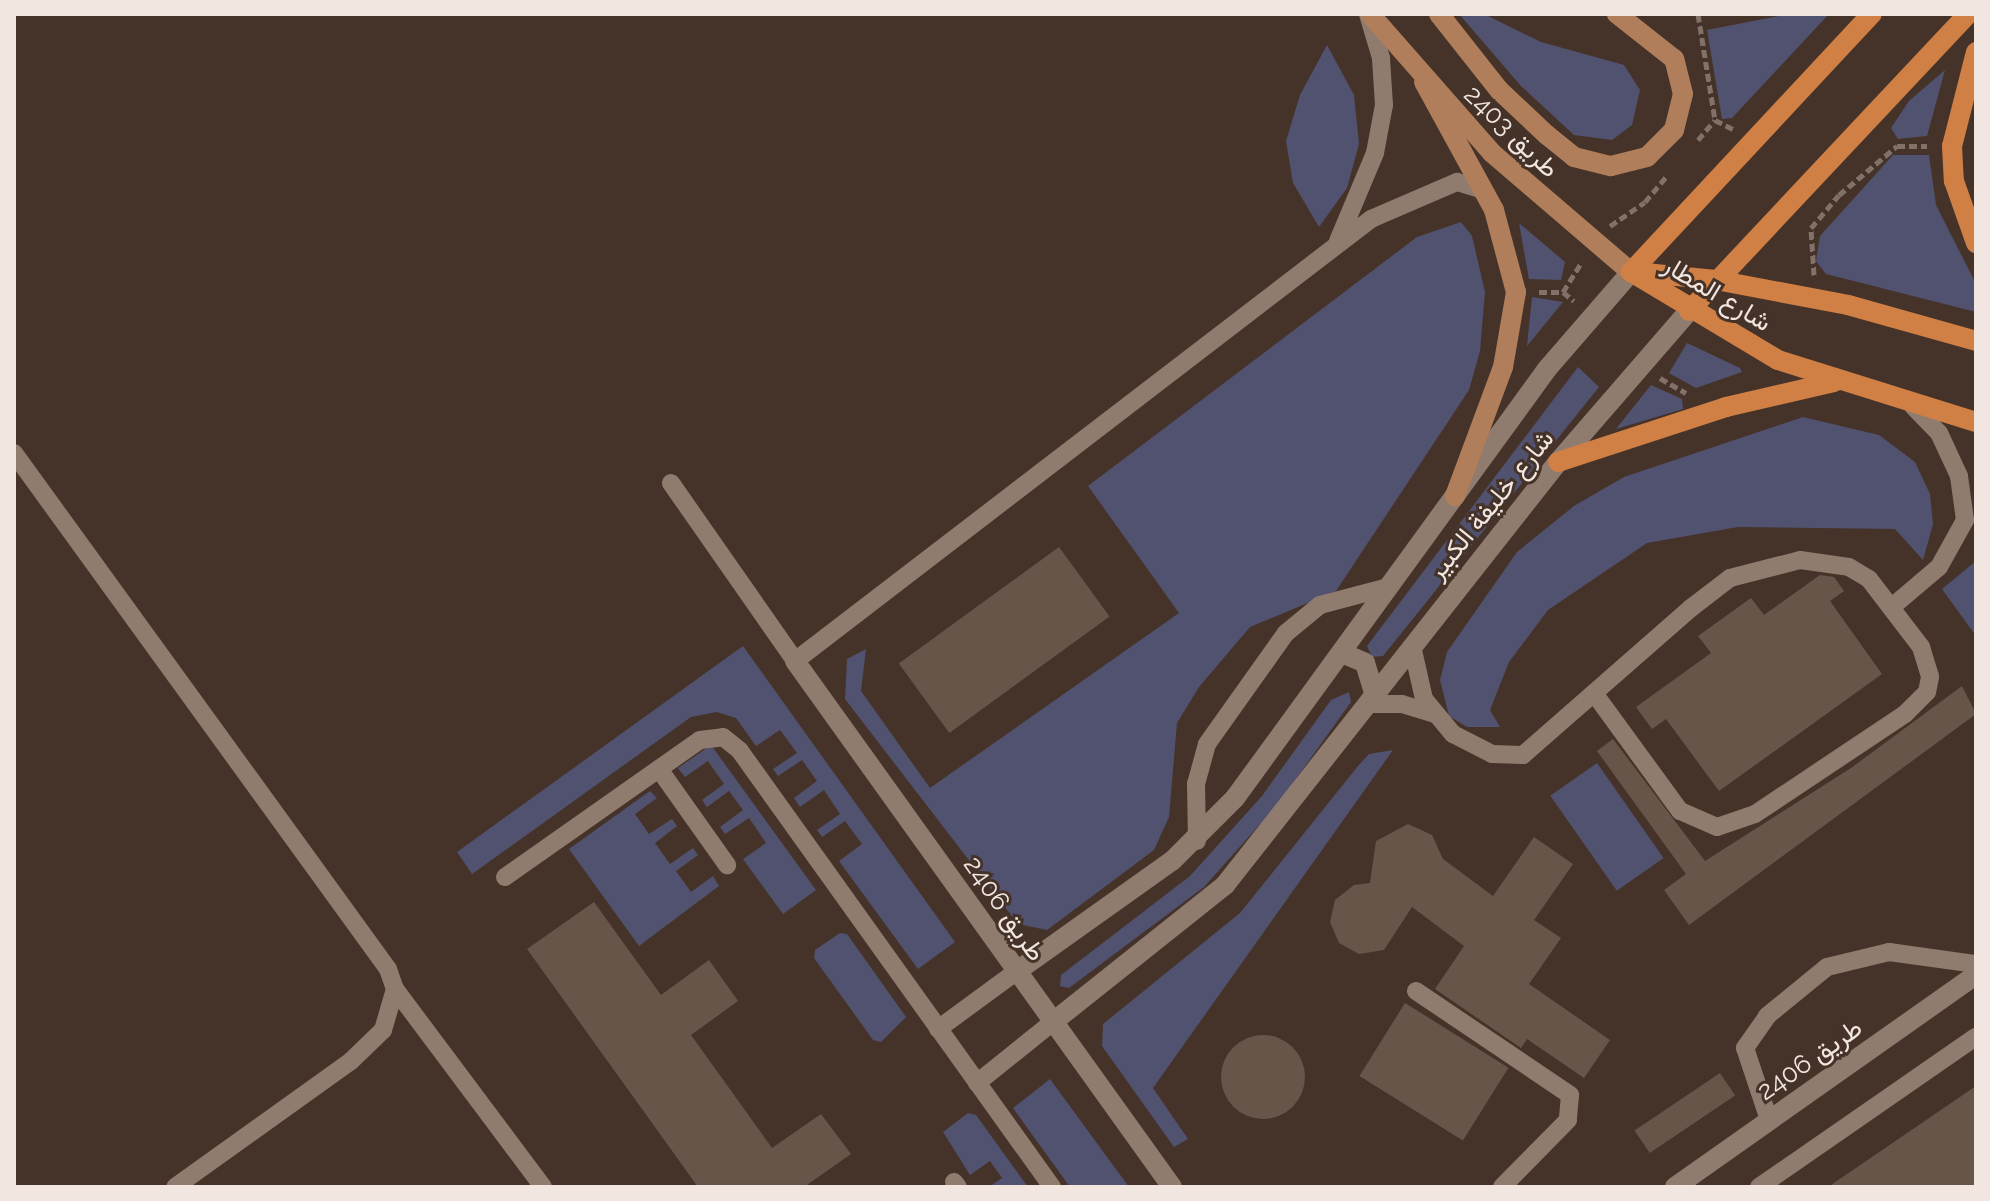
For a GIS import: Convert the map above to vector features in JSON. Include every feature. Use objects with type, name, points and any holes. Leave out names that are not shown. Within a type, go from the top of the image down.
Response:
[{"type":"main road","name":"طريق 2403","points":[[1369,14],[1424,82],[1594,244],[1631,272]]},
{"type":"main road","points":[[1439,14],[1477,66],[1538,128],[1574,157],[1611,166],[1647,157],[1674,130],[1683,94],[1674,59],[1617,14]]},
{"type":"main road","name":"شارع خليفة الكبير","points":[[1631,272],[1750,141],[1872,14]]},
{"type":"main road","name":"شارع خليفة الكبير","points":[[1689,311],[1968,14]]},
{"type":"main road","points":[[1976,52],[1952,146],[1954,181],[1976,243]]},
{"type":"main road","points":[[1424,82],[1484,190],[1510,251],[1516,292],[1503,367],[1455,496]]},
{"type":"main road","name":"شارع المطار","points":[[1631,272],[1716,280],[1813,298],[1976,341]]},
{"type":"main road","name":"شارع المطار","points":[[1631,272],[1689,311],[1778,360],[1834,382],[1976,422]]},
{"type":"main road","points":[[1558,462],[1705,413],[1834,382]]},
{"type":"street","name":"شارع خليفة الكبير","points":[[1017,971],[1197,841],[1342,653],[1455,496],[1631,272]]},
{"type":"street","name":"شارع خليفة الكبير","points":[[1053,1022],[1225,885],[1558,462],[1689,311]]},
{"type":"street","points":[[1342,653],[1365,663],[1372,700]]},
{"type":"street","name":"طريق 2406","points":[[795,661],[1172,1187]]},
{"type":"street","name":"طريق 2406","points":[[1675,1187],[1976,975]]},
{"type":"lane","points":[[1336,243],[1375,153],[1384,105],[1381,58],[1369,14]]},
{"type":"lane","points":[[671,483],[795,661],[1336,243],[1413,196],[1457,182],[1484,190]]},
{"type":"lane","points":[[1893,606],[1939,567],[1965,520],[1952,462],[1939,433],[1913,406]]},
{"type":"lane","points":[[14,453],[388,969],[395,989],[543,1187]]},
{"type":"lane","points":[[1412,646],[1417,682],[1434,714],[1471,747],[1523,755],[1594,693],[1710,592],[1752,568],[1800,560],[1849,567],[1893,606],[1929,661],[1927,692],[1905,714],[1737,823],[1717,827],[1680,811],[1594,693]]},
{"type":"lane","points":[[1197,841],[1196,784],[1207,744],[1286,633],[1320,605],[1388,587]]},
{"type":"lane","points":[[1372,700],[1402,704],[1434,714]]},
{"type":"lane","points":[[505,877],[711,735],[734,744],[1052,1187]]},
{"type":"lane","points":[[659,769],[727,865]]},
{"type":"lane","points":[[1769,1120],[1745,1048],[1767,1016],[1827,967],[1889,952],[1976,964]]},
{"type":"lane","points":[[938,1029],[1017,971]]},
{"type":"lane","points":[[175,1187],[351,1061],[383,1030],[395,989]]},
{"type":"lane","points":[[1416,991],[1570,1095],[1568,1120],[1502,1187]]},
{"type":"lane","points":[[977,1083],[1053,1022]]},
{"type":"lane","points":[[1759,1187],[1976,1037]]},
{"type":"path","points":[[1698,14],[1715,120],[1750,141]]},
{"type":"path","points":[[1695,143],[1715,120]]},
{"type":"path","points":[[1813,298],[1811,228],[1839,195],[1897,146],[1952,146]]},
{"type":"path","points":[[1563,292],[1594,244],[1675,167]]},
{"type":"path","points":[[1516,292],[1563,292],[1593,317]]},
{"type":"path","points":[[1641,368],[1694,397],[1705,413]]},
{"type":"shaded area","points":[[1459,14],[1484,14],[1541,42],[1624,65],[1640,90],[1632,125],[1612,140],[1574,135],[1521,86]]},
{"type":"shaded area","points":[[1789,14],[1829,14],[1732,118],[1722,119],[1707,30]]},
{"type":"shaded area","points":[[1327,45],[1354,95],[1359,144],[1347,188],[1319,227],[1293,183],[1286,141],[1300,95]]},
{"type":"shaded area","points":[[1945,70],[1927,136],[1898,139],[1891,128],[1909,101]]},
{"type":"shaded area","points":[[1893,155],[1929,155],[1936,205],[1976,284],[1976,312],[1826,274],[1816,261],[1820,236]]},
{"type":"shaded area","points":[[1461,222],[1472,236],[1485,292],[1480,351],[1469,390],[1336,591],[1250,627],[1199,687],[1177,723],[1169,817],[1154,850],[1047,930],[1018,924],[845,699],[847,659],[866,649],[861,691],[930,788],[1179,613],[1088,486],[1417,237]]},
{"type":"shaded area","points":[[1519,223],[1565,262],[1561,280],[1529,279]]},
{"type":"shaded area","points":[[1532,297],[1563,302],[1527,346]]},
{"type":"shaded area","points":[[1687,343],[1740,368],[1742,372],[1696,388],[1669,373]]},
{"type":"shaded area","points":[[1578,367],[1599,387],[1383,656],[1372,657],[1367,646]]},
{"type":"shaded area","points":[[1651,385],[1682,399],[1683,409],[1616,429]]},
{"type":"shaded area","points":[[1803,417],[1879,435],[1915,462],[1930,494],[1933,524],[1923,560],[1895,529],[1738,527],[1647,543],[1548,610],[1509,662],[1490,710],[1500,727],[1467,727],[1449,716],[1440,680],[1447,652],[1517,552],[1574,506],[1624,477]]},
{"type":"shaded area","points":[[1976,561],[1976,636],[1942,589]]},
{"type":"shaded area","points":[[743,646],[955,942],[918,969],[839,861],[862,844],[845,821],[822,837],[817,830],[840,814],[824,790],[800,807],[794,798],[817,781],[802,760],[778,776],[773,769],[797,753],[780,730],[756,746],[736,718],[717,712],[691,717],[472,874],[457,852]]},
{"type":"shaded area","points":[[1349,692],[1351,702],[1278,804],[1204,887],[1069,988],[1060,986],[1061,975],[1190,876],[1262,796],[1331,700]]},
{"type":"shaded area","points":[[711,745],[816,890],[783,914],[743,859],[766,843],[749,818],[725,834],[720,827],[743,810],[729,791],[707,807],[702,800],[724,784],[708,761],[685,777],[678,768]]},
{"type":"shaded area","points":[[1393,750],[1153,1088],[1188,1139],[1174,1147],[1102,1046],[1103,1024],[1240,913],[1369,754]]},
{"type":"shaded area","points":[[1597,763],[1664,858],[1617,891],[1550,796]]},
{"type":"shaded area","points":[[650,791],[657,798],[635,814],[649,834],[672,819],[677,826],[655,843],[670,864],[693,848],[698,855],[676,871],[691,892],[713,876],[719,886],[639,946],[569,849]]},
{"type":"shaded area","points":[[840,933],[847,934],[906,1017],[881,1042],[873,1040],[814,958],[815,950]]},
{"type":"shaded area","points":[[1050,1079],[1129,1187],[1070,1187],[1013,1108]]},
{"type":"shaded area","points":[[968,1113],[976,1115],[1028,1187],[989,1187],[1002,1178],[990,1161],[970,1175],[943,1132]]},
{"type":"building","points":[[1059,547],[1110,617],[949,733],[899,663]]},
{"type":"building","points":[[1820,575],[1834,577],[1844,591],[1830,601],[1882,674],[1719,791],[1666,719],[1652,729],[1636,707],[1711,653],[1698,636],[1751,598],[1764,615]]},
{"type":"building","points":[[1962,686],[1976,714],[1689,925],[1664,890],[1686,874],[1597,751],[1613,739],[1705,861],[1851,768]]},
{"type":"building","points":[[1408,824],[1432,835],[1443,859],[1493,896],[1534,837],[1573,864],[1534,920],[1561,938],[1529,984],[1610,1040],[1584,1078],[1527,1039],[1521,1048],[1435,989],[1464,946],[1412,907],[1384,950],[1359,954],[1339,943],[1330,922],[1335,900],[1354,885],[1370,883],[1376,841]]},
{"type":"building","points":[[594,902],[661,995],[709,960],[738,1001],[691,1035],[772,1148],[821,1114],[851,1154],[804,1187],[698,1187],[527,949]]},
{"type":"building","points":[[1405,1003],[1508,1068],[1463,1141],[1359,1076]]},
{"type":"building","points":[[1263,1035],[1279,1038],[1293,1047],[1302,1061],[1305,1077],[1302,1093],[1293,1107],[1279,1116],[1263,1119],[1247,1116],[1233,1107],[1224,1093],[1221,1077],[1224,1061],[1233,1047],[1247,1038]]},
{"type":"building","points":[[1720,1073],[1735,1095],[1650,1153],[1635,1131]]},
{"type":"building","points":[[1976,1086],[1976,1187],[1828,1187]]}]
